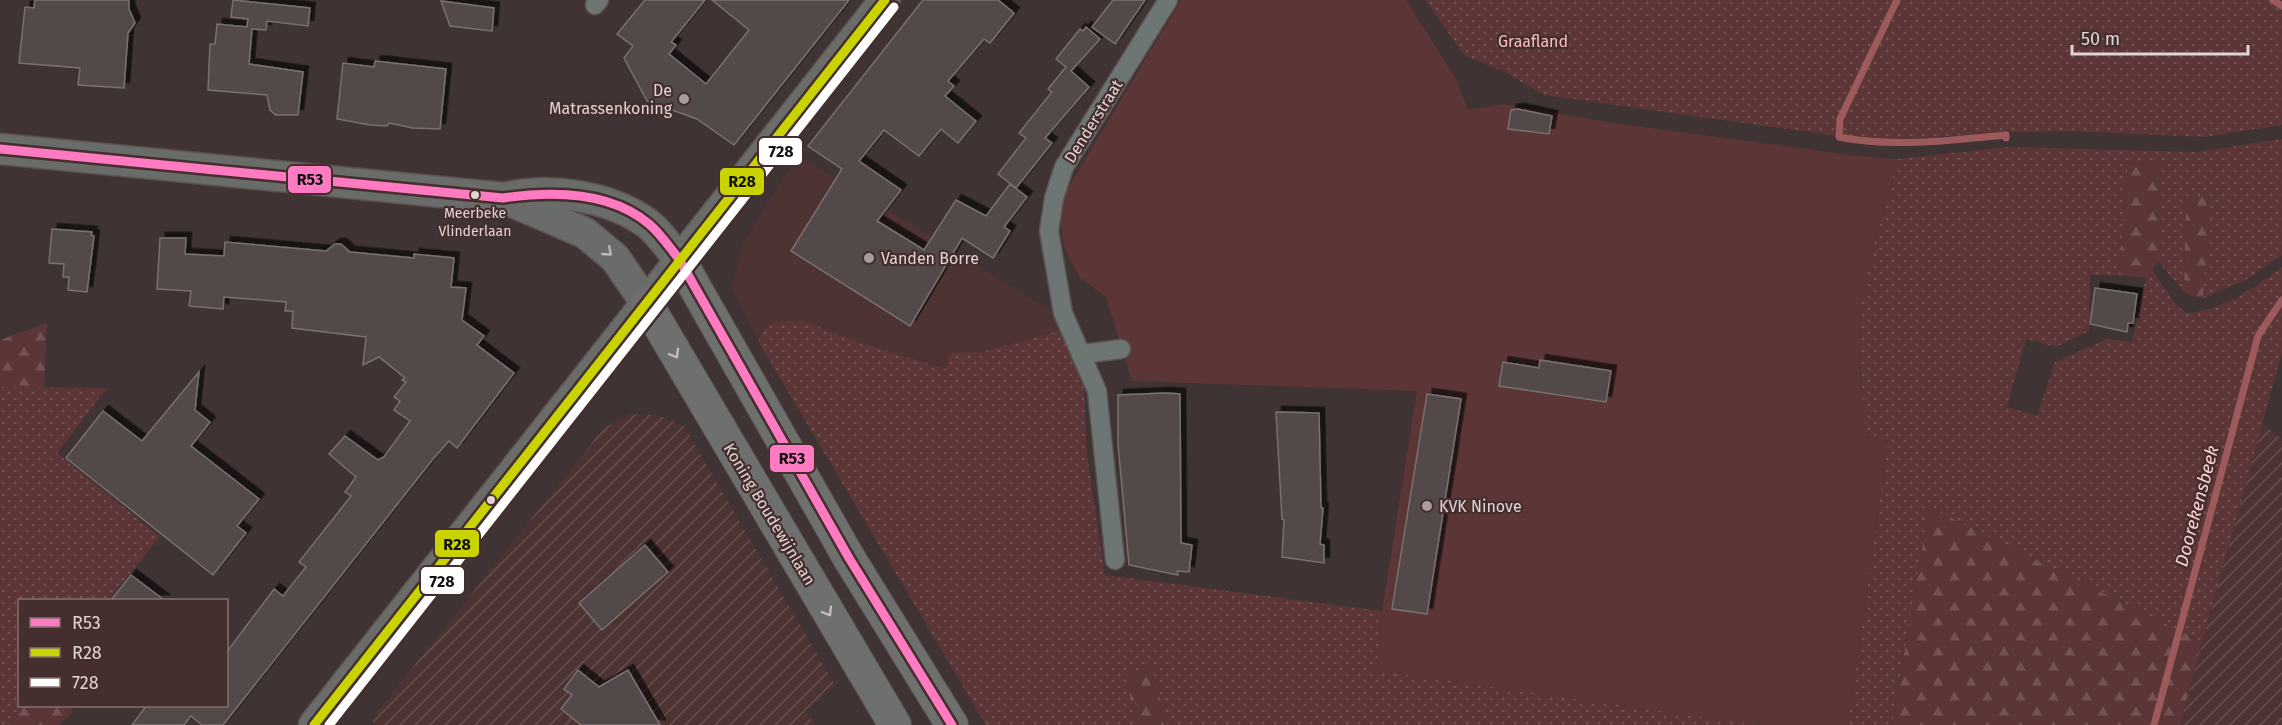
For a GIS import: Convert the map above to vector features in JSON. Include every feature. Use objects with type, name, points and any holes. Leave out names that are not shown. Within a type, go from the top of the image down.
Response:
[{"type":"highway","points":[[679,259],[849,558],[952,725]]},
{"type":"highway","name":"Koning Boudewijnlaan","points":[[646,303],[895,725]]},
{"type":"main road","points":[[314,725],[885,0]]},
{"type":"main road","points":[[0,150],[503,198],[532,192],[600,200],[645,221],[679,259]]},
{"type":"main road","points":[[503,198],[585,233],[615,258],[646,303]]},
{"type":"street","name":"Denderstraat","points":[[1115,560],[1097,391],[1083,354],[1063,313],[1049,231],[1054,198],[1064,167],[1168,0]]},
{"type":"street","points":[[1083,354],[1121,349]]},
{"type":"shaded area","points":[[798,155],[1058,315],[1066,329],[981,352],[949,353],[947,369],[862,343],[805,322],[768,325],[758,341],[732,288],[742,244]]},
{"type":"shaded area","points":[[630,414],[658,415],[684,426],[835,685],[806,710],[814,725],[377,725],[371,720],[603,429]]},
{"type":"shaded area","points":[[2262,424],[2282,439],[2282,725],[2180,725]]},
{"type":"green space","points":[[1181,0],[1406,0],[1456,79],[1468,110],[1503,104],[1614,123],[1858,156],[1898,159],[1872,250],[1860,320],[1859,355],[1864,436],[1888,442],[1848,725],[1760,725],[1376,670],[1382,611],[1417,391],[1132,381],[1106,297],[1080,278],[1064,247],[1060,219],[1065,193]]},
{"type":"green space","name":"Graafland","points":[[1425,0],[2282,0],[2282,125],[2205,137],[2069,131],[1989,133],[1897,140],[1837,136],[1544,95],[1503,71],[1465,56]]},
{"type":"green space","points":[[2282,139],[2282,255],[2246,280],[2203,298],[2211,196],[2186,199],[2184,292],[2158,261],[2159,162],[2128,164],[2119,275],[2090,275],[2089,331],[2056,347],[2026,339],[2007,407],[2037,416],[2055,362],[2107,339],[2132,342],[2146,278],[2151,268],[2175,304],[2186,313],[2225,303],[2249,290],[2282,267],[2282,352],[2202,642],[1929,507],[1892,725],[1848,725],[1888,442],[1864,436],[1859,356],[1860,320],[1872,250],[1898,159],[2009,147],[2196,152]]},
{"type":"green space","points":[[2159,162],[2158,261],[2146,278],[2119,275],[2128,164]]},
{"type":"green space","points":[[2211,196],[2203,298],[2194,297],[2184,292],[2186,199]]},
{"type":"green space","points":[[784,321],[805,322],[862,343],[946,369],[949,353],[981,352],[1066,329],[1084,389],[1087,455],[1105,575],[1382,611],[1377,670],[1760,725],[986,725],[758,341],[768,325]]},
{"type":"green space","points":[[47,323],[44,387],[0,387],[0,340]]},
{"type":"green space","points":[[0,387],[107,388],[57,453],[160,537],[109,599],[18,599],[18,707],[23,707],[8,725],[0,725]]},
{"type":"green space","points":[[1929,507],[2202,642],[2180,725],[1892,725]]},
{"type":"green space","points":[[1150,665],[1168,725],[1138,725],[1125,676]]},
{"type":"green space","points":[[23,707],[71,707],[73,712],[59,725],[8,725]]},
{"type":"building","points":[[35,0],[129,0],[129,9],[135,23],[128,33],[124,88],[78,85],[80,68],[19,63],[25,7],[34,8]]},
{"type":"building","points":[[233,0],[310,8],[308,26],[267,21],[266,30],[252,29],[249,64],[303,72],[298,115],[276,115],[270,110],[267,95],[208,90],[210,44],[215,44],[217,24],[247,27],[248,19],[231,17]]},
{"type":"building","points":[[645,0],[705,0],[671,42],[676,45],[669,54],[706,84],[749,30],[712,0],[849,0],[734,145],[697,119],[647,101],[624,58],[633,46],[617,34]]},
{"type":"building","points":[[923,0],[998,0],[1014,13],[990,43],[984,39],[948,81],[954,86],[945,96],[976,121],[958,143],[941,129],[919,156],[884,130],[859,161],[901,190],[877,221],[924,250],[956,200],[986,216],[1010,184],[1027,197],[1004,227],[1010,231],[993,258],[962,238],[910,326],[791,251],[842,169],[808,146]]},
{"type":"building","points":[[1113,0],[1145,0],[1115,44],[1092,27]]},
{"type":"building","points":[[441,1],[494,8],[492,31],[450,26]]},
{"type":"building","points":[[1086,27],[1100,39],[1071,71],[1089,87],[1045,138],[1052,143],[1016,188],[998,174],[1026,138],[1019,133],[1052,92],[1048,89],[1066,67],[1056,59],[1080,29],[1083,31]]},
{"type":"building","points":[[375,61],[446,69],[440,129],[413,128],[389,123],[387,126],[370,125],[337,119],[343,63],[374,67]]},
{"type":"building","points":[[1518,109],[1552,116],[1549,134],[1508,129],[1511,110]]},
{"type":"building","points":[[52,229],[92,232],[91,235],[94,236],[87,292],[68,290],[69,277],[63,277],[64,264],[49,263]]},
{"type":"building","points":[[160,238],[186,238],[185,254],[224,256],[225,242],[326,251],[335,244],[341,244],[350,252],[414,258],[414,254],[454,258],[451,287],[466,288],[462,320],[484,336],[477,345],[514,373],[457,448],[449,441],[433,459],[223,725],[202,725],[191,716],[184,725],[132,725],[146,707],[228,707],[228,650],[274,589],[283,596],[306,567],[299,562],[351,496],[345,492],[356,477],[329,454],[345,436],[378,460],[384,457],[410,421],[394,410],[400,401],[394,397],[406,382],[402,380],[405,378],[379,357],[363,365],[366,337],[292,328],[293,311],[285,311],[286,302],[224,297],[223,309],[189,306],[191,291],[157,289]]},
{"type":"building","points":[[2095,288],[2137,294],[2133,323],[2128,323],[2127,332],[2090,324]]},
{"type":"building","points":[[1540,360],[1611,371],[1606,402],[1499,386],[1503,362],[1539,368]]},
{"type":"building","points":[[199,372],[195,410],[210,422],[191,446],[259,499],[237,526],[246,533],[213,575],[66,458],[103,411],[142,441]]},
{"type":"building","points":[[1180,394],[1181,543],[1192,545],[1189,572],[1177,571],[1178,575],[1129,565],[1118,444],[1118,395]]},
{"type":"building","name":"KVK Ninove","points":[[1427,394],[1461,399],[1427,614],[1392,609]]},
{"type":"building","points":[[1276,412],[1319,413],[1321,508],[1323,508],[1320,544],[1324,545],[1324,563],[1282,557],[1284,520],[1282,519]]},
{"type":"building","points":[[645,545],[668,572],[602,630],[579,603]]},
{"type":"building","points":[[131,575],[163,599],[112,599]]},
{"type":"building","points":[[578,670],[599,687],[628,670],[660,725],[581,725],[561,709],[572,695],[564,689]]},
{"type":"waterway","points":[[1897,0],[1840,119],[1839,137],[1901,143],[2006,135],[2006,138]]},
{"type":"waterway","points":[[2273,0],[2282,6]]},
{"type":"waterway","name":"Doorekensbeek","points":[[2154,725],[2258,336],[2282,300]]},
{"type":"transit line","name":"R28","points":[[314,725],[885,0]]},
{"type":"transit line","name":"728","points":[[329,725],[894,7]]},
{"type":"transit line","name":"R53","points":[[0,149],[503,198],[560,194],[598,199],[633,213],[649,224],[679,259],[849,558],[952,725]]},
{"type":"place","name":"De Matrassenkoning","points":[[684,99]]},
{"type":"place","name":"Meerbeke Vlinderlaan","points":[[475,195]]},
{"type":"place","name":"Vanden Borre","points":[[869,258]]},
{"type":"place","name":"KVK Ninove","points":[[1427,506]]}]
